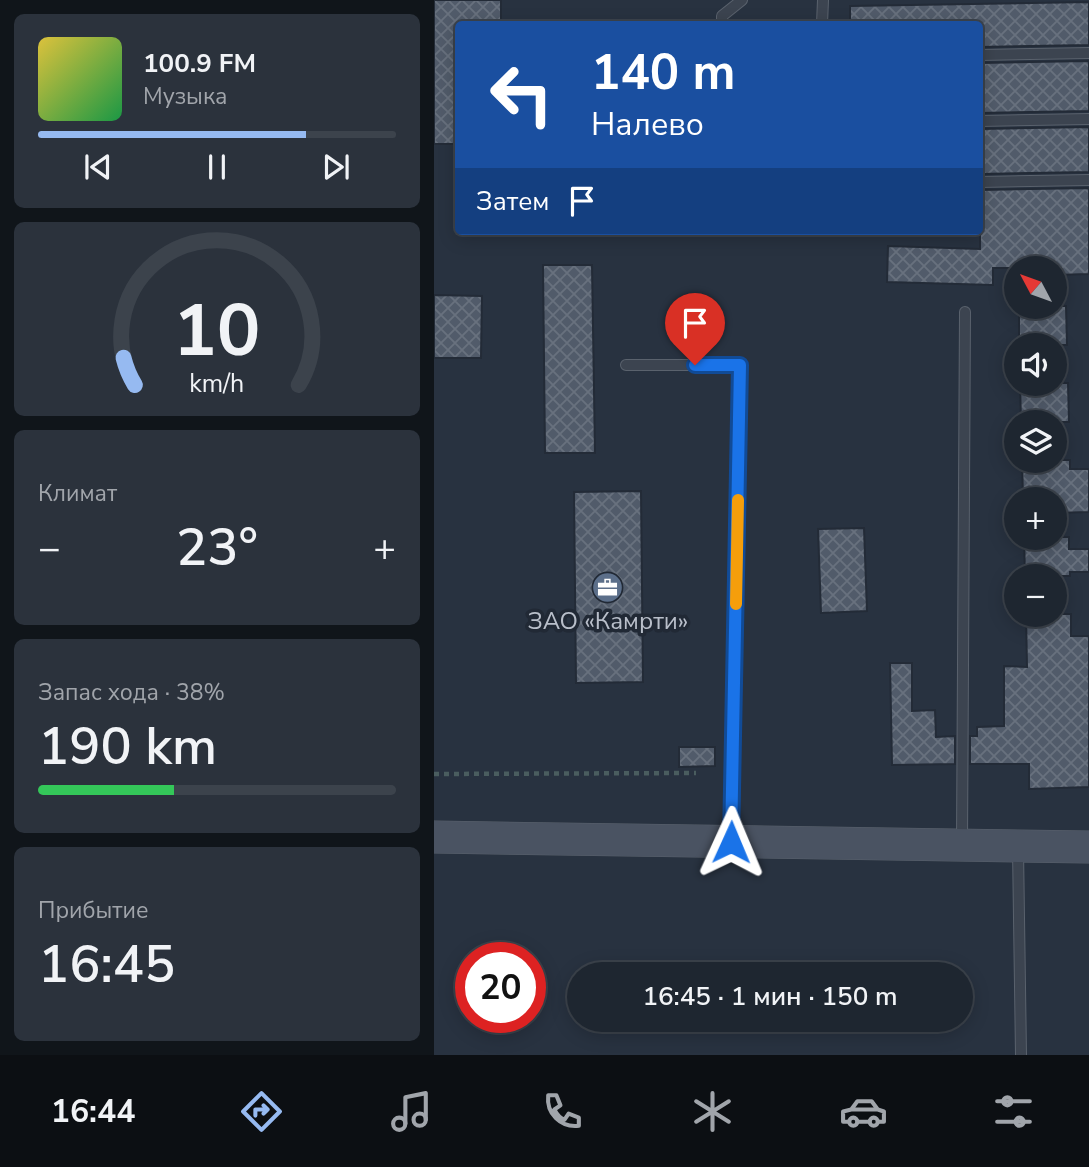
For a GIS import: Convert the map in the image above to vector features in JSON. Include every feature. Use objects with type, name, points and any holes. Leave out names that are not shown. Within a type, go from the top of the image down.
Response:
[{"type":"main road","points":[[434,837],[1089,847]]},
{"type":"lane","points":[[722,21],[722,16],[742,0]]},
{"type":"lane","points":[[822,21],[823,0]]},
{"type":"lane","points":[[983,55],[1089,52]]},
{"type":"lane","points":[[983,121],[1089,119]]},
{"type":"lane","points":[[983,182],[1089,180]]},
{"type":"lane","points":[[961,845],[965,312]]},
{"type":"lane","points":[[626,365],[740,365],[731,842]]},
{"type":"lane","points":[[1018,846],[1021,1055]]},
{"type":"path","points":[[434,774],[696,773]]},
{"type":"building","points":[[434,0],[501,0],[501,21],[455,21],[455,144],[434,144]]},
{"type":"building","points":[[1089,2],[1089,45],[983,47],[983,21],[850,21],[850,6]]},
{"type":"building","points":[[1089,61],[1089,111],[983,113],[983,63]]},
{"type":"building","points":[[1089,127],[1089,172],[983,174],[983,129]]},
{"type":"building","points":[[1089,188],[1089,274],[1068,275],[1068,256],[1004,256],[1004,268],[993,268],[993,285],[887,282],[888,246],[980,249],[980,235],[983,235],[983,190]]},
{"type":"building","points":[[543,265],[592,265],[595,453],[545,453]]},
{"type":"building","points":[[434,295],[482,296],[481,358],[434,358]]},
{"type":"building","points":[[1019,319],[1066,319],[1067,333],[1019,333]]},
{"type":"building","points":[[1068,383],[1069,422],[1067,410],[1021,410],[1020,396],[1067,396]]},
{"type":"building","points":[[1067,460],[1070,460],[1070,469],[1089,469],[1089,512],[1067,513],[1067,487],[1023,487],[1022,473],[1067,473]]},
{"type":"building","name":"ЗАО «Камрти»","points":[[641,491],[643,682],[576,683],[574,492]]},
{"type":"building","points":[[864,528],[867,611],[821,613],[818,529]]},
{"type":"building","points":[[1067,537],[1069,549],[1089,549],[1089,572],[1070,572],[1070,576],[1067,576],[1067,564],[1025,564],[1024,550],[1067,550]]},
{"type":"building","points":[[1067,614],[1071,614],[1071,636],[1089,636],[1089,787],[1029,789],[1029,764],[970,764],[970,736],[977,736],[977,727],[1004,726],[1004,666],[1027,667],[1026,627],[1067,627]]},
{"type":"building","points":[[890,663],[912,663],[912,711],[935,710],[936,737],[955,736],[955,764],[892,765]]},
{"type":"building","points":[[679,747],[715,747],[715,766],[679,767]]},
{"type":"slow traffic","points":[[736,604],[738,500]]},
{"type":"place","name":"ЗАО «Камрти»","points":[[608,587]]},
{"type":"route","points":[[695,365],[740,365],[731,842]]}]
